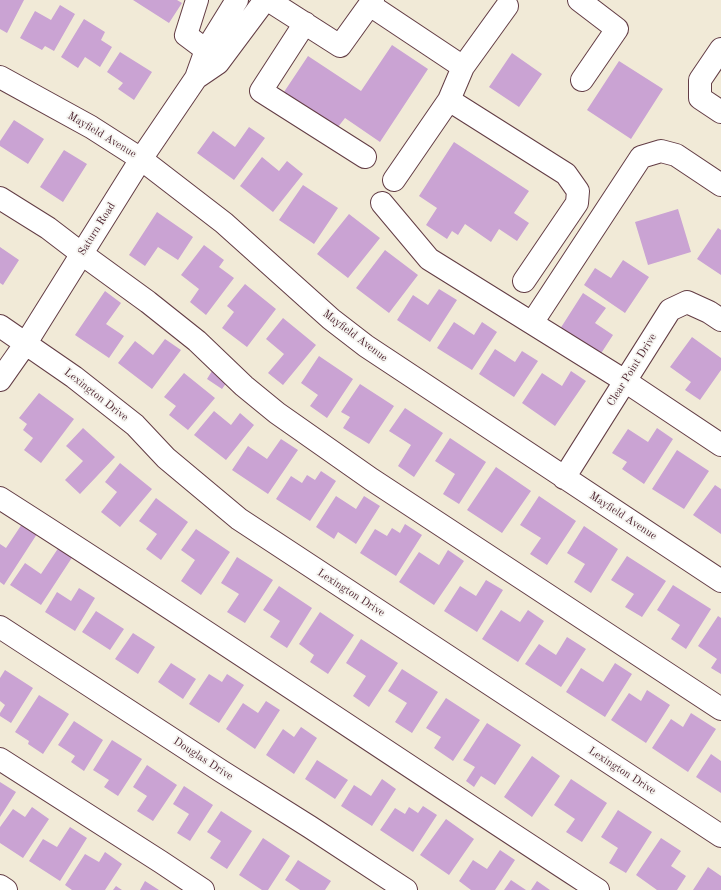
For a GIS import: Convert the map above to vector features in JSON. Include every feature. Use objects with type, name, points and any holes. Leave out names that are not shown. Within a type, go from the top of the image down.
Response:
[{"type":"street","points":[[197,0],[186,35],[206,50]]},
{"type":"street","name":"Saturn Road","points":[[0,380],[26,343],[141,158],[196,78],[206,50],[237,0]]},
{"type":"street","name":"Saturn Road","points":[[196,78],[218,63],[265,0]]},
{"type":"street","points":[[268,0],[340,46],[372,3],[463,67]]},
{"type":"street","points":[[579,0],[617,29],[582,80]]},
{"type":"street","points":[[394,180],[449,100],[463,67],[507,2]]},
{"type":"street","points":[[305,23],[261,91],[365,157]]},
{"type":"street","points":[[721,49],[700,80],[700,98],[721,112]]},
{"type":"street","name":"Mayfield Avenue","points":[[0,77],[91,127],[141,158],[224,222],[331,319],[366,346],[721,581]]},
{"type":"street","points":[[449,100],[566,174],[578,191],[577,203],[524,281]]},
{"type":"street","points":[[532,323],[641,157],[661,151],[676,155],[721,185]]},
{"type":"street","points":[[0,198],[48,228],[148,302],[197,341],[244,386],[277,413],[371,479],[721,709]]},
{"type":"street","points":[[382,203],[429,258],[625,381],[721,445]]},
{"type":"street","name":"Clear Point Drive","points":[[564,478],[670,310],[687,302],[709,312],[721,320]]},
{"type":"street","name":"Lexington Drive","points":[[0,326],[74,377],[135,425],[166,458],[239,519],[721,836]]},
{"type":"street","points":[[0,498],[332,714],[598,890]]},
{"type":"street","name":"Douglas Drive","points":[[0,627],[406,890]]},
{"type":"street","points":[[0,759],[203,890]]},
{"type":"street","points":[[0,886],[6,890]]},
{"type":"building","points":[[0,0],[24,0],[7,33],[0,29]]},
{"type":"building","points":[[133,0],[177,0],[182,3],[169,23]]},
{"type":"building","points":[[60,5],[75,14],[54,51],[45,46],[42,50],[20,38],[35,11],[51,20]]},
{"type":"building","points":[[84,19],[105,32],[101,40],[112,47],[100,67],[85,57],[78,68],[61,57]]},
{"type":"building","points":[[392,45],[428,69],[380,142],[345,118],[338,127],[284,92],[308,56],[361,91]]},
{"type":"building","points":[[120,52],[152,72],[134,100],[118,89],[123,83],[107,72]]},
{"type":"building","points":[[512,53],[542,74],[519,107],[489,87]]},
{"type":"building","points":[[619,61],[663,89],[631,139],[587,110]]},
{"type":"building","points":[[14,120],[44,139],[28,164],[0,146],[0,141]]},
{"type":"building","points":[[249,127],[265,138],[234,180],[197,153],[213,131],[235,147]]},
{"type":"building","points":[[454,142],[529,191],[514,213],[529,223],[517,241],[499,229],[491,242],[465,224],[458,235],[452,231],[447,239],[426,225],[437,208],[419,196]]},
{"type":"building","points":[[64,150],[87,164],[63,202],[40,187]]},
{"type":"building","points":[[262,157],[279,171],[287,161],[303,174],[273,212],[240,186]]},
{"type":"building","points":[[303,185],[338,208],[314,244],[279,220]]},
{"type":"building","points":[[678,209],[691,252],[648,265],[635,222]]},
{"type":"building","points":[[157,212],[193,237],[178,260],[158,247],[145,266],[129,255]]},
{"type":"building","points":[[349,214],[380,238],[348,278],[317,254]]},
{"type":"building","points":[[718,228],[721,230],[721,275],[697,259]]},
{"type":"building","points":[[204,245],[224,260],[219,267],[234,278],[206,315],[190,302],[199,289],[181,275]]},
{"type":"building","points":[[0,247],[19,260],[3,285],[0,283]]},
{"type":"building","points":[[385,250],[418,275],[389,313],[356,288]]},
{"type":"building","points":[[623,260],[649,277],[625,313],[584,285],[595,268],[611,278]]},
{"type":"building","points":[[245,284],[276,309],[247,347],[222,328],[234,312],[227,306]]},
{"type":"building","points":[[439,289],[457,300],[430,342],[397,320],[413,295],[428,305]]},
{"type":"building","points":[[105,291],[121,303],[106,324],[124,336],[109,358],[75,335]]},
{"type":"building","points":[[583,293],[606,308],[595,323],[613,335],[600,355],[560,329]]},
{"type":"building","points":[[283,318],[316,345],[283,385],[268,373],[284,354],[266,339]]},
{"type":"building","points":[[454,322],[474,335],[482,322],[497,332],[472,370],[437,348]]},
{"type":"building","points":[[692,337],[721,358],[721,370],[700,400],[685,390],[691,382],[670,367]]},
{"type":"building","points":[[165,339],[181,350],[152,389],[118,363],[135,341],[153,355]]},
{"type":"building","points":[[495,349],[515,362],[522,351],[538,361],[514,397],[479,374]]},
{"type":"building","points":[[319,356],[353,379],[327,418],[310,406],[318,395],[301,383]]},
{"type":"building","points":[[215,366],[231,376],[222,389],[207,379]]},
{"type":"building","points":[[571,371],[586,381],[555,426],[522,403],[542,373],[562,386]]},
{"type":"building","points":[[184,373],[215,398],[188,430],[169,415],[176,406],[164,397]]},
{"type":"building","points":[[360,384],[394,406],[369,444],[343,428],[350,417],[341,412]]},
{"type":"building","points":[[39,393],[74,419],[41,463],[24,450],[33,438],[23,430],[27,424],[19,418]]},
{"type":"building","points":[[405,408],[443,433],[414,477],[398,466],[411,445],[389,431]]},
{"type":"building","points":[[214,411],[231,425],[240,413],[254,425],[226,460],[194,435]]},
{"type":"building","points":[[83,428],[115,457],[80,494],[65,480],[83,461],[66,446]]},
{"type":"building","points":[[657,428],[673,439],[644,484],[622,469],[627,462],[612,453],[628,429],[648,442]]},
{"type":"building","points":[[450,438],[486,462],[459,504],[443,494],[455,474],[435,461]]},
{"type":"building","points":[[281,439],[298,450],[268,494],[232,470],[248,446],[267,459]]},
{"type":"building","points":[[677,450],[709,471],[684,509],[652,489]]},
{"type":"building","points":[[120,463],[152,489],[120,527],[101,512],[117,492],[105,482]]},
{"type":"building","points":[[496,467],[531,491],[502,533],[467,510]]},
{"type":"building","points":[[321,471],[336,481],[310,521],[276,499],[291,476],[302,483],[307,475],[315,480]]},
{"type":"building","points":[[715,485],[721,489],[721,534],[693,515]]},
{"type":"building","points":[[336,496],[356,509],[364,496],[380,506],[356,544],[338,532],[334,539],[316,527]]},
{"type":"building","points":[[539,496],[576,521],[547,565],[530,554],[541,538],[520,525]]},
{"type":"building","points":[[156,498],[188,522],[161,560],[146,549],[157,534],[139,521]]},
{"type":"building","points":[[22,524],[37,534],[4,585],[0,582],[0,544],[6,548]]},
{"type":"building","points":[[405,524],[422,535],[396,576],[360,553],[375,529],[387,536],[392,528],[400,533]]},
{"type":"building","points":[[584,526],[618,549],[591,593],[574,582],[585,564],[567,553]]},
{"type":"building","points":[[196,529],[230,552],[201,595],[181,581],[195,560],[181,550]]},
{"type":"building","points":[[61,544],[75,553],[41,605],[10,585],[25,563],[41,574]]},
{"type":"building","points":[[448,550],[464,561],[434,605],[399,582],[419,552],[439,565]]},
{"type":"building","points":[[627,556],[666,581],[642,617],[625,607],[634,594],[611,580]]},
{"type":"building","points":[[237,557],[273,580],[245,623],[227,612],[239,594],[221,583]]},
{"type":"building","points":[[486,580],[503,590],[477,632],[444,611],[460,586],[476,596]]},
{"type":"building","points":[[673,585],[711,609],[686,649],[671,639],[680,625],[657,610]]},
{"type":"building","points":[[279,586],[312,608],[287,648],[270,637],[280,621],[263,610]]},
{"type":"building","points":[[79,588],[95,598],[75,631],[45,612],[57,592],[71,601]]},
{"type":"building","points":[[501,610],[520,622],[528,610],[544,621],[518,662],[482,639]]},
{"type":"building","points":[[96,611],[124,629],[110,650],[82,632]]},
{"type":"building","points":[[320,612],[354,635],[328,674],[310,662],[314,655],[299,644]]},
{"type":"building","points":[[718,616],[721,618],[721,674],[711,668],[717,659],[698,646]]},
{"type":"building","points":[[133,633],[155,647],[138,674],[115,659]]},
{"type":"building","points":[[567,637],[586,649],[561,687],[525,664],[539,644],[556,655]]},
{"type":"building","points":[[361,639],[398,663],[369,707],[353,696],[366,676],[346,663]]},
{"type":"building","points":[[171,663],[196,679],[183,699],[158,682]]},
{"type":"building","points":[[615,663],[632,674],[605,717],[566,692],[581,668],[603,682]]},
{"type":"building","points":[[402,669],[438,692],[412,733],[395,722],[407,703],[388,691]]},
{"type":"building","points":[[5,670],[33,688],[11,723],[0,716],[0,713],[5,705],[0,701],[0,678]]},
{"type":"building","points":[[209,674],[222,682],[227,674],[244,685],[219,723],[189,704]]},
{"type":"building","points":[[647,690],[670,705],[646,743],[611,720],[629,693],[641,701]]},
{"type":"building","points":[[39,695],[69,714],[43,754],[28,744],[29,741],[15,732]]},
{"type":"building","points":[[446,698],[480,720],[453,761],[434,748],[441,737],[426,728]]},
{"type":"building","points":[[266,701],[280,710],[255,749],[226,729],[243,703],[258,713]]},
{"type":"building","points":[[691,713],[716,729],[688,772],[652,748],[671,719],[683,727]]},
{"type":"building","points":[[74,721],[103,740],[84,771],[71,762],[75,756],[58,745]]},
{"type":"building","points":[[487,723],[521,745],[495,785],[481,776],[474,787],[466,781],[475,767],[463,760]]},
{"type":"building","points":[[301,727],[317,738],[294,774],[266,755],[283,729],[294,737]]},
{"type":"building","points":[[112,740],[142,759],[118,796],[104,787],[109,780],[93,770]]},
{"type":"building","points":[[711,754],[721,761],[721,793],[696,777]]},
{"type":"building","points":[[532,756],[560,776],[532,817],[504,797]]},
{"type":"building","points":[[317,760],[348,780],[335,799],[305,779]]},
{"type":"building","points":[[147,765],[177,785],[153,821],[137,811],[147,796],[133,787]]},
{"type":"building","points":[[382,779],[396,789],[372,826],[341,806],[354,785],[371,796]]},
{"type":"building","points":[[571,779],[607,803],[582,842],[566,832],[575,819],[554,805]]},
{"type":"building","points":[[0,782],[16,792],[0,817]]},
{"type":"building","points":[[184,786],[213,805],[190,841],[177,833],[189,814],[173,804]]},
{"type":"building","points":[[423,806],[437,815],[413,852],[380,830],[395,808],[405,814],[409,807],[418,813]]},
{"type":"building","points":[[32,807],[49,819],[23,858],[0,843],[0,827],[13,809],[25,817]]},
{"type":"building","points":[[618,810],[652,832],[626,873],[609,863],[618,848],[601,837]]},
{"type":"building","points":[[221,811],[252,831],[227,869],[210,858],[221,841],[207,832]]},
{"type":"building","points":[[446,819],[474,839],[449,875],[420,855]]},
{"type":"building","points":[[70,827],[87,838],[60,881],[29,861],[43,839],[57,847]]},
{"type":"building","points":[[263,838],[290,856],[268,890],[262,890],[239,875]]},
{"type":"building","points":[[661,838],[681,851],[671,866],[686,876],[677,890],[657,890],[636,875]]},
{"type":"building","points":[[500,850],[515,860],[495,890],[471,890],[459,881],[473,860],[487,869]]},
{"type":"building","points":[[105,852],[122,864],[105,890],[72,890],[65,885],[85,854],[99,862]]},
{"type":"building","points":[[298,860],[331,881],[325,890],[300,890],[285,880]]},
{"type":"building","points":[[708,867],[721,876],[721,890],[693,890]]},
{"type":"building","points":[[511,880],[526,890],[504,890]]},
{"type":"building","points":[[145,881],[159,890],[140,890]]},
{"type":"building","points":[[537,881],[550,890],[531,890]]},
{"type":"building","points":[[116,886],[122,890],[113,890]]}]
